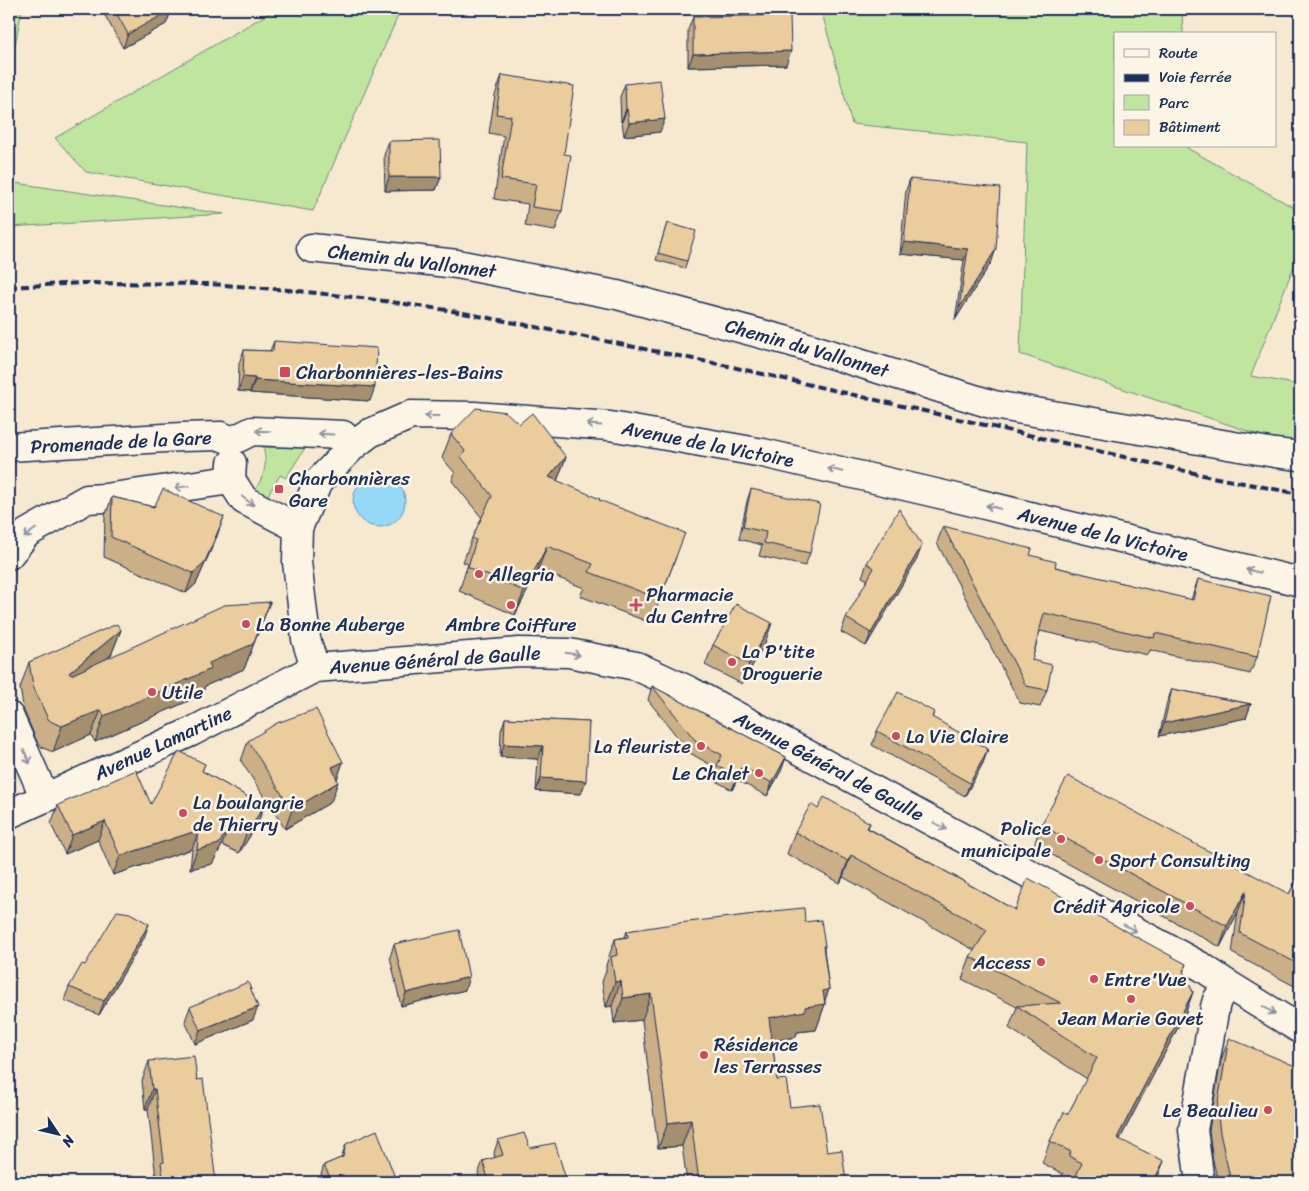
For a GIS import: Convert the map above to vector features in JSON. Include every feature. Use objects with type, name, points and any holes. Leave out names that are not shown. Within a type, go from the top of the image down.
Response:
[{"type":"street","name":"Chemin du Vallonnet","points":[[311,248],[457,264],[618,295],[788,341],[994,405],[1266,452],[1300,456]]},
{"type":"street","name":"Avenue de la Victoire","points":[[316,668],[306,639],[297,562],[298,528],[318,482],[353,446],[370,433],[411,416],[474,416],[610,426],[763,453],[1300,582]]},
{"type":"street","points":[[298,528],[244,500],[231,480],[232,441],[252,431],[295,432],[343,435],[353,446]]},
{"type":"street","name":"Promenade de la Gare","points":[[9,448],[182,437],[222,436],[232,441]]},
{"type":"street","points":[[9,555],[27,533],[87,499],[231,480]]},
{"type":"street","name":"Avenue Général de Gaulle","points":[[316,668],[519,652],[569,653],[636,666],[690,691],[754,725],[1202,967],[1300,1029]]},
{"type":"street","name":"Avenue Lamartine","points":[[9,814],[191,732],[316,668]]},
{"type":"street","points":[[9,716],[45,798]]},
{"type":"street","points":[[1200,1182],[1193,1130],[1215,1007],[1227,984]]},
{"type":"green space","points":[[9,9],[22,9],[9,76]]},
{"type":"green space","points":[[276,9],[401,9],[313,211],[86,172],[55,138]]},
{"type":"green space","points":[[821,9],[1182,9],[1183,32],[1114,32],[1114,148],[1187,148],[1300,211],[1300,250],[1251,376],[1300,385],[1300,441],[1268,438],[1020,354],[1027,142],[852,124]]},
{"type":"green space","points":[[9,182],[224,214],[9,227]]},
{"type":"green space","points":[[263,447],[305,448],[286,478],[280,475],[265,500],[254,492],[265,465]]},
{"type":"water","points":[[379,475],[389,477],[397,483],[403,491],[405,501],[403,511],[397,519],[389,525],[379,527],[369,525],[361,519],[355,511],[353,501],[355,491],[361,483],[369,477]]},
{"type":"building","points":[[114,9],[171,9],[171,10],[128,34]]},
{"type":"building","points":[[790,15],[791,51],[693,54],[693,17]]},
{"type":"building","points":[[502,75],[574,86],[564,154],[571,155],[562,211],[532,207],[536,184],[501,179],[511,116],[496,114]]},
{"type":"building","points":[[660,80],[665,119],[629,123],[626,109],[625,84]]},
{"type":"building","points":[[440,140],[441,177],[389,177],[389,141]]},
{"type":"building","points":[[910,179],[1000,188],[996,249],[959,308],[968,249],[904,242]]},
{"type":"building","points":[[667,223],[696,231],[687,261],[658,253]]},
{"type":"building","points":[[274,341],[377,348],[375,387],[255,380],[255,378],[243,377],[244,350],[273,351]]},
{"type":"building","points":[[476,408],[506,412],[519,424],[532,413],[566,457],[549,477],[599,500],[685,533],[660,599],[589,572],[593,564],[547,546],[524,591],[468,567],[476,540],[472,538],[492,496],[461,457],[465,451],[451,434]]},
{"type":"building","points":[[163,489],[224,517],[204,564],[193,573],[111,537],[112,497],[154,507]]},
{"type":"building","points":[[751,489],[820,504],[810,553],[764,543],[766,532],[743,527]]},
{"type":"building","points":[[899,509],[922,545],[871,633],[846,618],[874,568],[867,563]]},
{"type":"building","points":[[943,526],[1032,549],[1030,555],[1056,562],[1055,567],[1193,600],[1198,579],[1271,596],[1257,657],[1155,633],[1154,638],[1044,613],[1032,660],[1052,665],[1047,690],[1026,686]]},
{"type":"building","points":[[270,602],[253,644],[209,663],[211,669],[104,716],[101,710],[62,726],[52,722],[48,719],[33,686],[29,662],[117,624],[121,630],[69,673],[71,675],[224,605]]},
{"type":"building","points":[[736,604],[772,623],[749,664],[713,645]]},
{"type":"building","points":[[652,686],[786,757],[772,783],[742,767],[737,776],[717,766],[722,755],[695,740]]},
{"type":"building","points":[[1172,689],[1251,704],[1164,723]]},
{"type":"building","points":[[898,692],[934,712],[932,717],[988,749],[970,783],[877,731]]},
{"type":"building","points":[[316,709],[343,762],[332,767],[338,782],[292,810],[248,741],[277,723]]},
{"type":"building","points":[[505,718],[589,722],[586,781],[541,778],[543,746],[504,744]]},
{"type":"building","points":[[179,751],[205,764],[202,771],[264,806],[246,834],[229,826],[219,844],[197,850],[199,830],[120,856],[105,821],[72,835],[58,805],[136,770],[151,804]]},
{"type":"building","points":[[1068,776],[1289,894],[1300,873],[1300,965],[1240,933],[1246,891],[1227,926],[1041,825]]},
{"type":"building","points":[[824,797],[870,823],[867,828],[1015,910],[1028,878],[1186,964],[1183,971],[1193,992],[1117,1138],[1164,1161],[1153,1182],[1073,1182],[1082,1163],[1069,1156],[1071,1152],[1050,1141],[1064,1112],[1068,1114],[1097,1058],[1017,1006],[1061,1003],[970,957],[987,930],[851,855],[848,861],[795,832],[811,804],[818,809]]},
{"type":"building","name":"Résidence les Terrasses","points":[[804,908],[805,922],[821,920],[829,989],[823,991],[825,1004],[805,1007],[805,1011],[769,1018],[777,1080],[786,1079],[790,1107],[820,1104],[827,1152],[842,1150],[846,1182],[699,1182],[691,1120],[668,1123],[651,994],[623,998],[621,981],[615,982],[611,957],[617,955],[615,939],[628,937],[627,931]]},
{"type":"building","points":[[117,911],[130,913],[149,924],[104,1001],[69,987],[82,964],[85,965]]},
{"type":"building","points":[[459,930],[469,977],[406,993],[394,944]]},
{"type":"building","points":[[248,982],[258,1007],[200,1030],[190,1007]]},
{"type":"building","points":[[1229,1038],[1300,1068],[1300,1182],[1232,1182],[1220,1133],[1217,1108]]},
{"type":"building","points":[[194,1056],[197,1080],[203,1079],[216,1182],[164,1182],[161,1163],[164,1162],[155,1089],[152,1089],[149,1061]]},
{"type":"building","points":[[377,1130],[394,1175],[383,1180],[384,1182],[332,1182],[324,1165],[343,1157],[346,1144]]},
{"type":"building","points":[[524,1133],[530,1148],[555,1143],[565,1176],[542,1182],[489,1182],[483,1161],[503,1155],[498,1140]]},
{"type":"railway","points":[[9,287],[81,283],[211,284],[289,290],[447,310],[728,366],[1207,476],[1300,494]]},
{"type":"place","name":"Charbonnières-les-Bains","points":[[285,372]]},
{"type":"place","name":"Charbonnières Gare","points":[[279,489]]},
{"type":"place","name":"Allegria","points":[[479,574]]},
{"type":"place","name":"Ambre Coiffure","points":[[511,605]]},
{"type":"place","name":"Pharmacie du Centre","points":[[636,605]]},
{"type":"place","name":"La Bonne Auberge","points":[[246,624]]},
{"type":"place","name":"La P'tite Droguerie","points":[[732,662]]},
{"type":"place","name":"Utile","points":[[152,692]]},
{"type":"place","name":"La Vie Claire","points":[[896,736]]},
{"type":"place","name":"La fleuriste","points":[[701,746]]},
{"type":"place","name":"Le Chalet","points":[[759,773]]},
{"type":"place","name":"La boulangrie de Thierry","points":[[183,813]]},
{"type":"place","name":"Police municipale","points":[[1061,839]]},
{"type":"place","name":"Sport Consulting","points":[[1099,860]]},
{"type":"place","name":"Crédit Agricole","points":[[1190,906]]},
{"type":"place","name":"Access","points":[[1041,962]]},
{"type":"place","name":"Entre'Vue","points":[[1094,979]]},
{"type":"place","name":"Jean Marie Gavet","points":[[1131,999]]},
{"type":"place","name":"Résidence les Terrasses","points":[[704,1055]]},
{"type":"place","name":"Le Beaulieu","points":[[1268,1110]]}]
